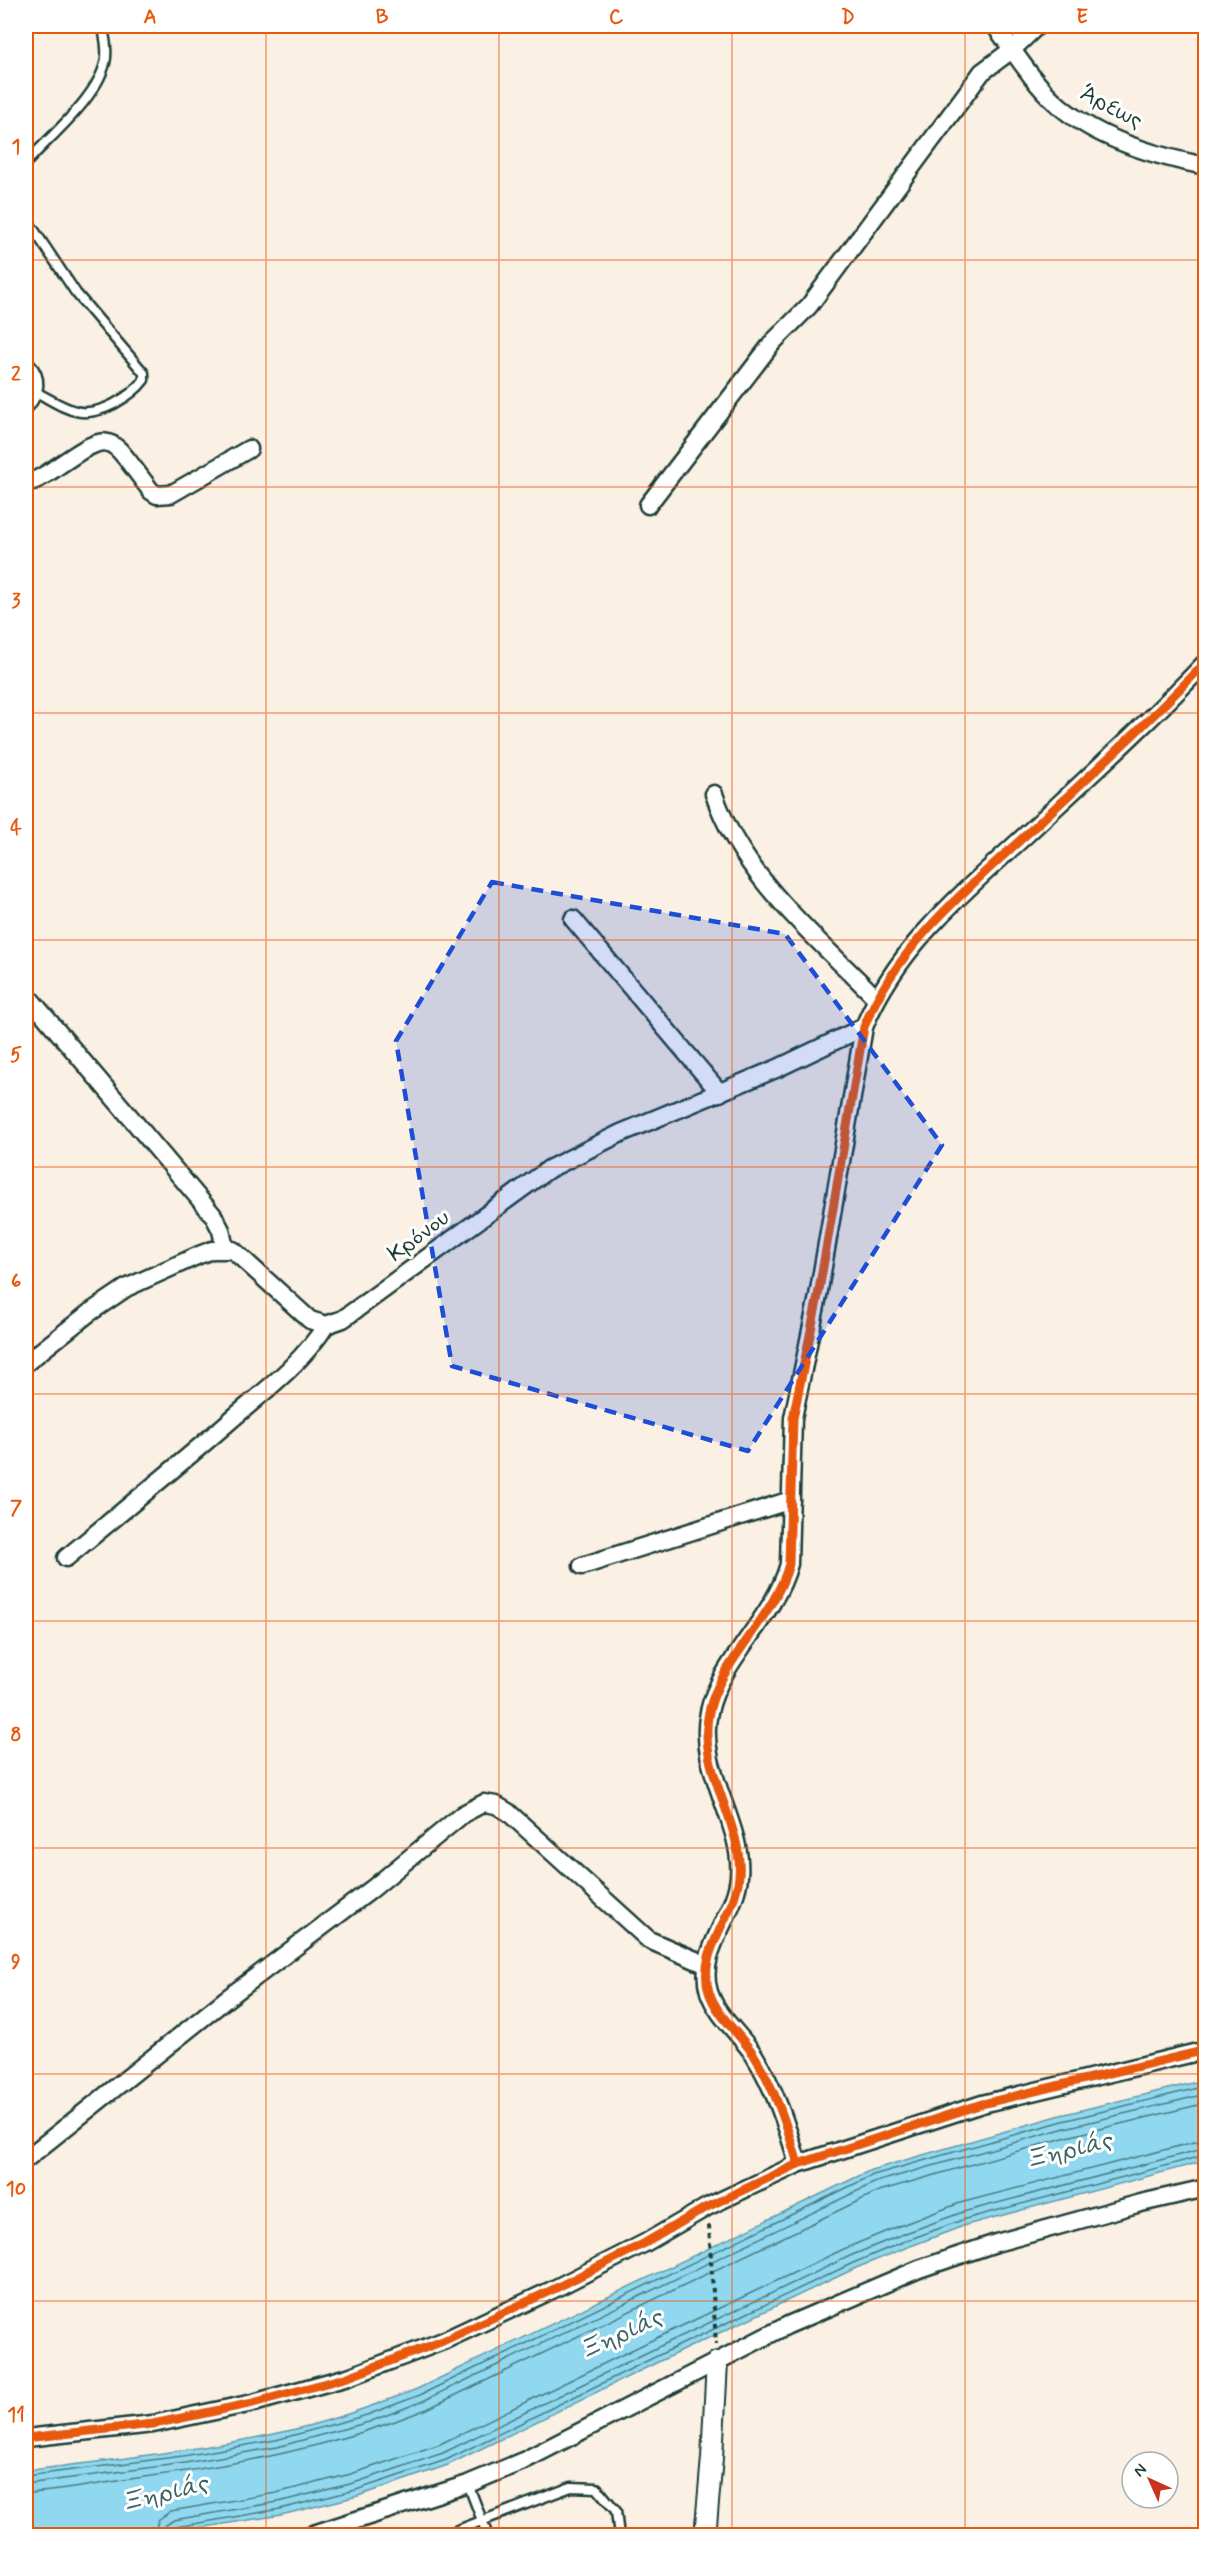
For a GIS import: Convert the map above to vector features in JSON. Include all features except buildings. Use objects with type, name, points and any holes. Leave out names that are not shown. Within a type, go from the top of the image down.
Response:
[{"type":"street","name":"Άρεως","points":[[995,26],[1054,101],[1082,123],[1127,144],[1206,166]]},
{"type":"street","points":[[648,505],[773,342],[809,306],[982,72],[1013,49],[1037,26]]},
{"type":"street","points":[[26,366],[35,381],[30,398]]},
{"type":"street","points":[[26,482],[41,477],[94,442],[108,441],[117,447],[151,491],[157,495],[171,494],[249,449]]},
{"type":"street","points":[[798,2164],[771,2086],[753,2054],[710,1995],[705,1977],[710,1951],[732,1907],[740,1874],[735,1843],[712,1769],[706,1735],[709,1711],[719,1684],[773,1603],[784,1581],[790,1550],[791,1443],[797,1387],[818,1296],[864,1027],[876,998],[900,963],[944,911],[1206,662]]},
{"type":"street","points":[[714,794],[727,828],[748,861],[791,911],[876,998]]},
{"type":"street","points":[[573,919],[720,1093]]},
{"type":"street","points":[[26,994],[213,1215],[221,1230],[225,1249]]},
{"type":"street","name":"Κρόνου","points":[[326,1325],[353,1313],[499,1203],[549,1169],[621,1133],[720,1093],[864,1027]]},
{"type":"street","points":[[26,1363],[89,1312],[126,1288],[199,1255],[225,1249],[233,1250],[304,1316],[326,1325],[312,1346],[291,1368],[170,1473],[66,1558]]},
{"type":"street","points":[[582,1566],[791,1500]]},
{"type":"street","points":[[26,2159],[225,2000],[372,1889],[463,1814],[484,1803],[496,1805],[508,1812],[649,1940],[707,1965]]},
{"type":"street","points":[[28,2434],[164,2421],[253,2403],[348,2377],[443,2341],[552,2290],[645,2243],[708,2207],[798,2164],[982,2104],[1206,2050]]},
{"type":"street","points":[[307,2535],[468,2484],[522,2461],[788,2325],[936,2262],[996,2243],[1206,2188]]},
{"type":"street","points":[[705,2535],[717,2362]]},
{"type":"lane","points":[[26,163],[87,98],[99,78],[106,59],[102,26]]},
{"type":"lane","points":[[26,218],[76,293],[144,373],[144,380],[134,392],[102,410],[88,414],[30,398]]},
{"type":"lane","points":[[468,2484],[488,2535]]},
{"type":"lane","points":[[442,2535],[571,2487],[597,2487],[616,2511],[619,2535]]},
{"type":"path","points":[[708,2207],[717,2362]]},
{"type":"highlighted area","points":[[492,882],[785,934],[942,1145],[748,1451],[452,1366],[396,1041]]},
{"type":"water","name":"Ξηριάς","points":[[1205,2080],[1205,2161],[966,2225],[908,2247],[856,2268],[448,2465],[358,2496],[281,2515],[155,2535],[26,2535],[26,2471],[243,2440],[292,2430],[346,2414],[417,2389],[871,2170],[1061,2115]]},
{"type":"cycle path","points":[[798,2164],[780,2108],[768,2081],[754,2055],[717,2009],[709,1992],[706,1977],[708,1962],[736,1891],[739,1856],[735,1836],[714,1775],[707,1733],[709,1712],[715,1693],[735,1657],[772,1603],[789,1564],[793,1418],[818,1296],[864,1027],[894,971],[935,921],[1140,728],[1206,662]]},
{"type":"cycle path","points":[[26,2438],[153,2424],[253,2403],[348,2377],[443,2341],[552,2290],[645,2243],[707,2207],[798,2164],[982,2104],[1206,2050]]}]
